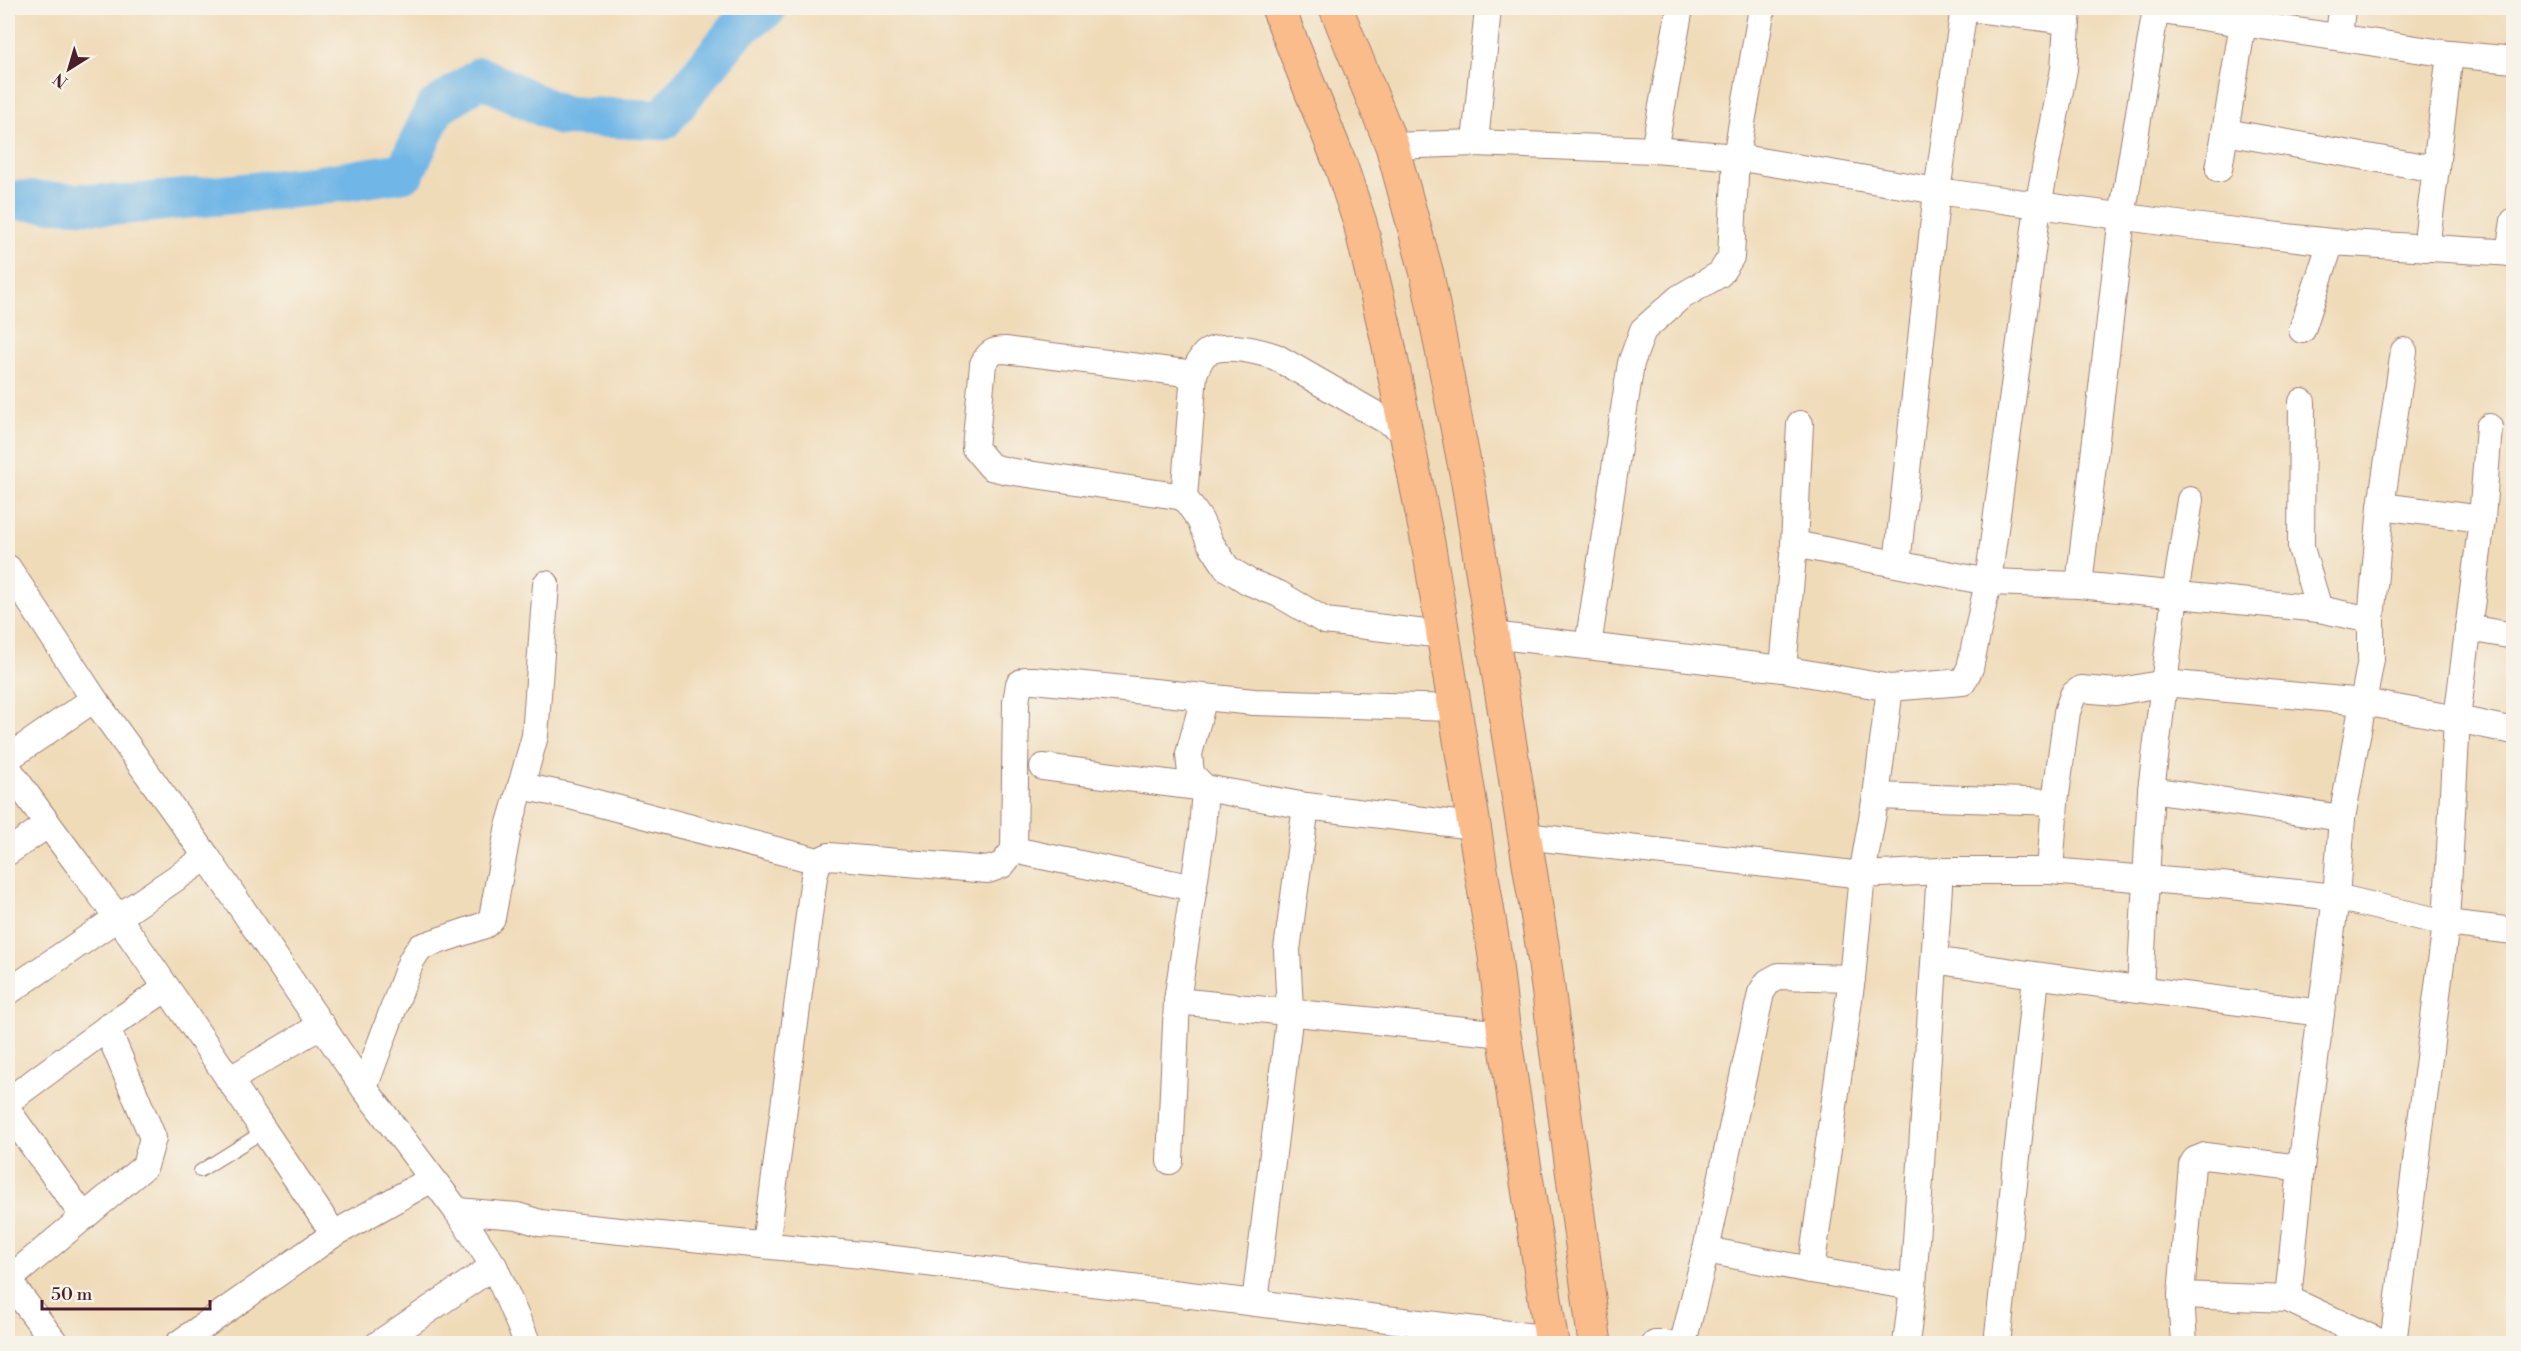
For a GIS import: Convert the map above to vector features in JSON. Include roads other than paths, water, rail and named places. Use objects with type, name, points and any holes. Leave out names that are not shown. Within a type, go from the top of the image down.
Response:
[{"type":"main road","points":[[1336,8],[1392,146],[1427,274],[1468,483],[1526,836],[1595,1344]]},
{"type":"main road","points":[[1283,9],[1360,222],[1389,342],[1429,548],[1453,708],[1467,779],[1551,1341]]},
{"type":"main road","points":[[1467,779],[1515,773]]},
{"type":"street","points":[[1475,143],[1488,8]]},
{"type":"street","points":[[1654,150],[1680,8]]},
{"type":"street","points":[[1588,646],[1630,363],[1643,330],[1679,298],[1720,274],[1731,257],[1736,157],[1762,8]]},
{"type":"street","points":[[1897,564],[1937,191],[1964,8]]},
{"type":"street","points":[[1492,635],[1783,669],[1890,688],[1963,682],[1970,668],[1988,582],[2038,206],[2064,69],[2067,14],[1969,8]]},
{"type":"street","points":[[2339,37],[2342,8]]},
{"type":"street","points":[[2079,585],[2122,217],[2156,9],[2450,54],[2514,60]]},
{"type":"street","points":[[2219,169],[2243,23]]},
{"type":"street","points":[[2426,248],[2450,54]]},
{"type":"street","points":[[2225,132],[2436,169]]},
{"type":"street","points":[[1392,146],[1475,143],[1654,150],[1736,157],[2038,206],[2331,242],[2511,253],[2514,221]]},
{"type":"street","points":[[2302,330],[2331,242]]},
{"type":"street","points":[[1406,432],[1276,357],[1254,350],[1227,348],[1207,353],[1198,363],[1194,374],[1184,497],[1227,568],[1249,582],[1279,594],[1326,621],[1442,635]]},
{"type":"street","points":[[1184,497],[1008,471],[991,467],[975,448],[983,364],[994,350],[1194,374]]},
{"type":"street","points":[[2288,1299],[2301,1168],[2336,897],[2342,818],[2371,660],[2371,620],[2381,506],[2404,351]]},
{"type":"street","points":[[2302,402],[2301,548],[2319,609]]},
{"type":"street","points":[[1783,669],[1794,544],[1800,424]]},
{"type":"street","points":[[2393,1344],[2446,922],[2457,719],[2482,519],[2490,427]]},
{"type":"street","points":[[2140,988],[2144,879],[2151,790],[2166,683],[2175,595],[2190,500]]},
{"type":"street","points":[[2381,506],[2482,519]]},
{"type":"street","points":[[1794,544],[1988,582],[2079,585],[2319,609],[2371,620]]},
{"type":"street","points":[[8,568],[94,699],[207,857],[364,1088],[457,1211],[494,1266],[528,1344]]},
{"type":"street","points":[[364,1088],[411,961],[420,947],[477,928],[492,918],[508,830],[535,736],[546,584]]},
{"type":"street","points":[[2468,628],[2514,636]]},
{"type":"street","points":[[521,786],[570,796],[818,861],[830,856],[988,870],[1002,866],[1014,850],[1016,702],[1019,684],[1025,680],[1254,702],[1453,708]]},
{"type":"street","points":[[2050,871],[2055,802],[2067,712],[2073,695],[2081,689],[2116,692],[2166,683],[2363,702],[2514,731]]},
{"type":"street","points":[[1811,1270],[1852,978],[1862,875],[1876,796],[1890,688]]},
{"type":"street","points":[[1170,1161],[1177,1001],[1202,830],[1205,788],[1191,774],[1189,754],[1204,697]]},
{"type":"street","points":[[8,758],[94,699]]},
{"type":"street","points":[[1043,767],[1205,788],[1306,806],[1473,826]]},
{"type":"street","points":[[8,768],[47,825],[117,916],[334,1234]]},
{"type":"street","points":[[2151,790],[2342,818]]},
{"type":"street","points":[[1876,796],[2055,802]]},
{"type":"street","points":[[1255,1303],[1290,1012],[1287,950],[1306,806]]},
{"type":"street","points":[[8,852],[47,825]]},
{"type":"street","points":[[1526,836],[1862,875],[1940,871],[2050,871],[2336,897],[2446,922],[2514,931]]},
{"type":"street","points":[[1014,850],[1194,888]]},
{"type":"street","points":[[8,992],[207,857]]},
{"type":"street","points":[[766,1245],[814,877],[818,861]]},
{"type":"street","points":[[1906,1344],[1913,1287],[1940,871]]},
{"type":"street","points":[[1935,960],[2036,977],[2140,988],[2321,1013]]},
{"type":"street","points":[[1655,1344],[1684,1343],[1761,993],[1768,982],[1779,976],[1852,978]]},
{"type":"street","points":[[1997,1344],[2036,977]]},
{"type":"street","points":[[8,1101],[106,1028],[167,988]]},
{"type":"street","points":[[1177,1001],[1504,1034]]},
{"type":"street","points":[[229,1080],[322,1025]]},
{"type":"street","points":[[48,1341],[8,1280],[145,1166],[153,1138],[106,1028]]},
{"type":"street","points":[[8,1111],[84,1217]]},
{"type":"street","points":[[2184,1344],[2181,1295],[2195,1160],[2205,1156],[2301,1168]]},
{"type":"street","points":[[178,1344],[334,1234],[432,1179]]},
{"type":"street","points":[[457,1211],[1255,1303],[1551,1341]]},
{"type":"street","points":[[1706,1250],[1913,1287]]},
{"type":"street","points":[[378,1344],[494,1266]]},
{"type":"street","points":[[2181,1295],[2288,1299],[2384,1344]]},
{"type":"lane","points":[[201,1171],[264,1131]]},
{"type":"waterway","points":[[8,200],[123,205],[313,186],[405,172],[435,108],[481,77],[562,116],[663,120],[738,28],[767,8]]}]
